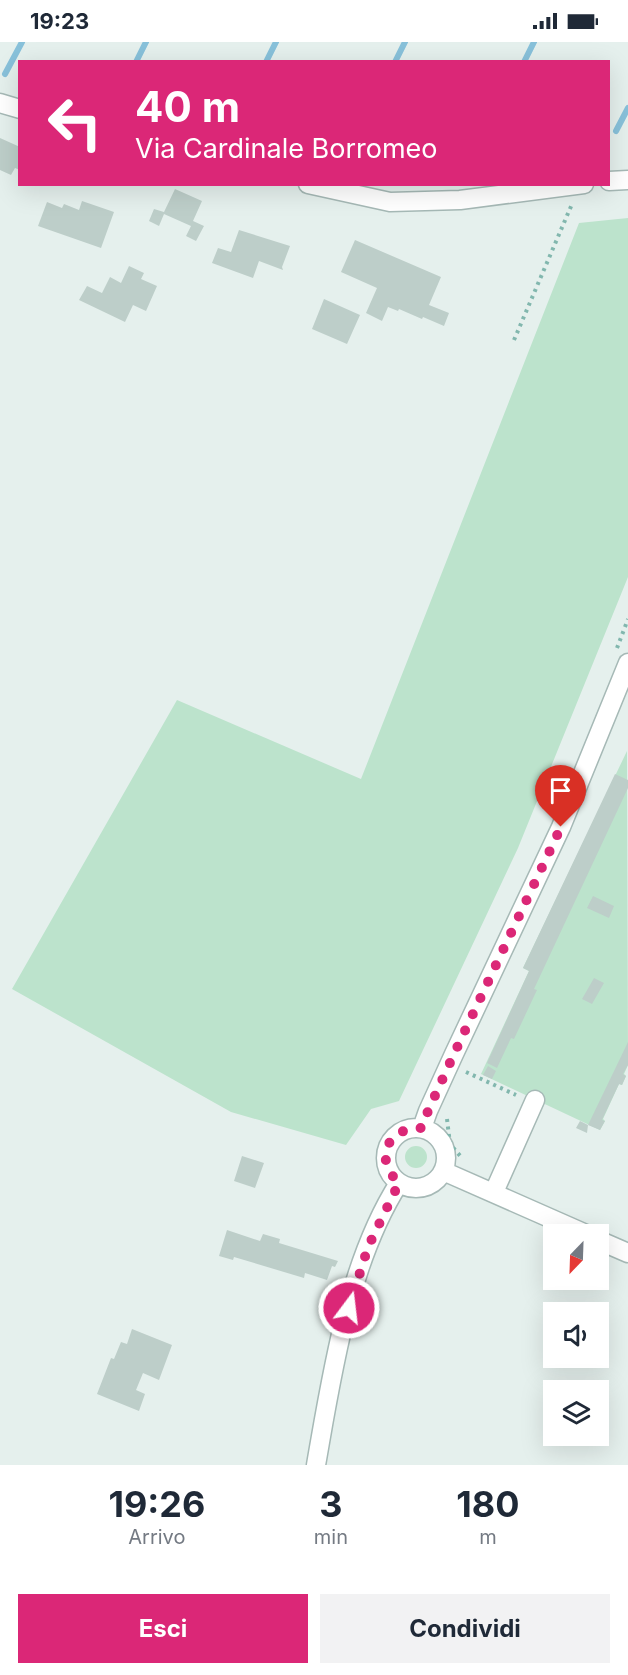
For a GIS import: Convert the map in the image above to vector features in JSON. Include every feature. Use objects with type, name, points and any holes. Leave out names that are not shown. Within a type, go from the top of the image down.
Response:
[{"type":"street","points":[[0,103],[18,109]]},
{"type":"street","points":[[610,182],[628,180]]},
{"type":"street","points":[[317,186],[390,202],[460,200],[570,186]]},
{"type":"street","points":[[422,1128],[561,827],[628,663]]},
{"type":"street","points":[[494,1192],[535,1102]]},
{"type":"street","points":[[410,1128],[422,1128],[432,1133],[440,1140],[445,1150],[446,1161],[443,1171],[428,1185],[408,1187],[399,1183],[390,1175],[386,1164],[386,1152],[391,1140],[399,1132],[410,1128]]},
{"type":"street","points":[[443,1171],[564,1224]]},
{"type":"street","points":[[316,1465],[328,1388],[359,1272],[368,1247],[399,1183]]},
{"type":"street","points":[[609,1245],[628,1253]]},
{"type":"path","points":[[514,340],[578,186]]},
{"type":"path","points":[[462,1080],[465,1071],[535,1102]]},
{"type":"path","points":[[449,1113],[446,1122],[450,1144],[463,1160]]},
{"type":"green space","points":[[628,218],[628,577],[518,848],[399,1101],[371,1109],[346,1145],[231,1112],[12,989],[177,700],[361,779],[579,223]]},
{"type":"green space","points":[[627,751],[628,1065],[624,1074],[626,1076],[622,1085],[619,1084],[600,1130],[481,1074],[529,971],[523,968]]},
{"type":"green space","points":[[416,1146],[424,1149],[427,1157],[424,1165],[416,1168],[408,1165],[405,1157],[408,1149]]},
{"type":"building","points":[[0,138],[18,146],[18,169],[15,168],[11,175],[0,170]]},
{"type":"building","points":[[175,189],[202,201],[193,221],[204,226],[196,241],[186,236],[191,226],[164,214],[159,226],[149,221],[154,209],[164,212]]},
{"type":"building","points":[[82,201],[114,212],[101,248],[38,226],[47,202],[62,208],[64,204],[79,210]]},
{"type":"building","points":[[239,230],[290,246],[283,270],[259,261],[253,278],[212,263],[218,248],[231,252]]},
{"type":"building","points":[[355,240],[441,277],[429,305],[449,313],[444,326],[388,307],[382,321],[366,313],[377,288],[341,272]]},
{"type":"building","points":[[129,266],[144,273],[141,279],[157,286],[146,311],[133,305],[125,322],[79,300],[87,286],[102,293],[110,277],[121,283]]},
{"type":"building","points":[[324,299],[360,315],[347,344],[312,329]]},
{"type":"building","points":[[615,774],[628,780],[628,788],[534,989],[537,990],[514,1039],[511,1038],[497,1068],[487,1063],[529,971],[523,968]]},
{"type":"building","points":[[593,896],[614,906],[609,918],[587,908]]},
{"type":"building","points":[[594,978],[604,983],[592,1004],[582,999]]},
{"type":"building","points":[[628,1042],[628,1065],[623,1074],[626,1076],[622,1085],[619,1084],[602,1120],[605,1121],[600,1130],[588,1125]]},
{"type":"building","points":[[488,1066],[496,1071],[492,1079],[483,1075]]},
{"type":"building","points":[[580,1121],[588,1125],[587,1133],[576,1128]]},
{"type":"building","points":[[242,1156],[264,1163],[255,1188],[234,1181]]},
{"type":"building","points":[[227,1230],[260,1241],[263,1234],[280,1239],[279,1243],[338,1261],[335,1267],[332,1266],[327,1280],[305,1273],[304,1278],[234,1257],[233,1260],[219,1256]]},
{"type":"building","points":[[132,1329],[172,1345],[159,1380],[143,1373],[136,1390],[145,1394],[139,1411],[97,1394],[111,1358],[114,1359],[121,1342],[127,1344]]},
{"type":"waterway","points":[[5,74],[22,42]]},
{"type":"waterway","points":[[137,60],[146,42]]},
{"type":"waterway","points":[[267,60],[276,42]]},
{"type":"waterway","points":[[396,60],[405,42]]},
{"type":"waterway","points":[[525,60],[534,42]]},
{"type":"waterway","points":[[616,131],[628,108]]},
{"type":"route","points":[[349,1308],[368,1247],[399,1183],[390,1175],[386,1164],[386,1152],[391,1140],[399,1132],[410,1128],[422,1128],[454,1054],[561,827]]}]
